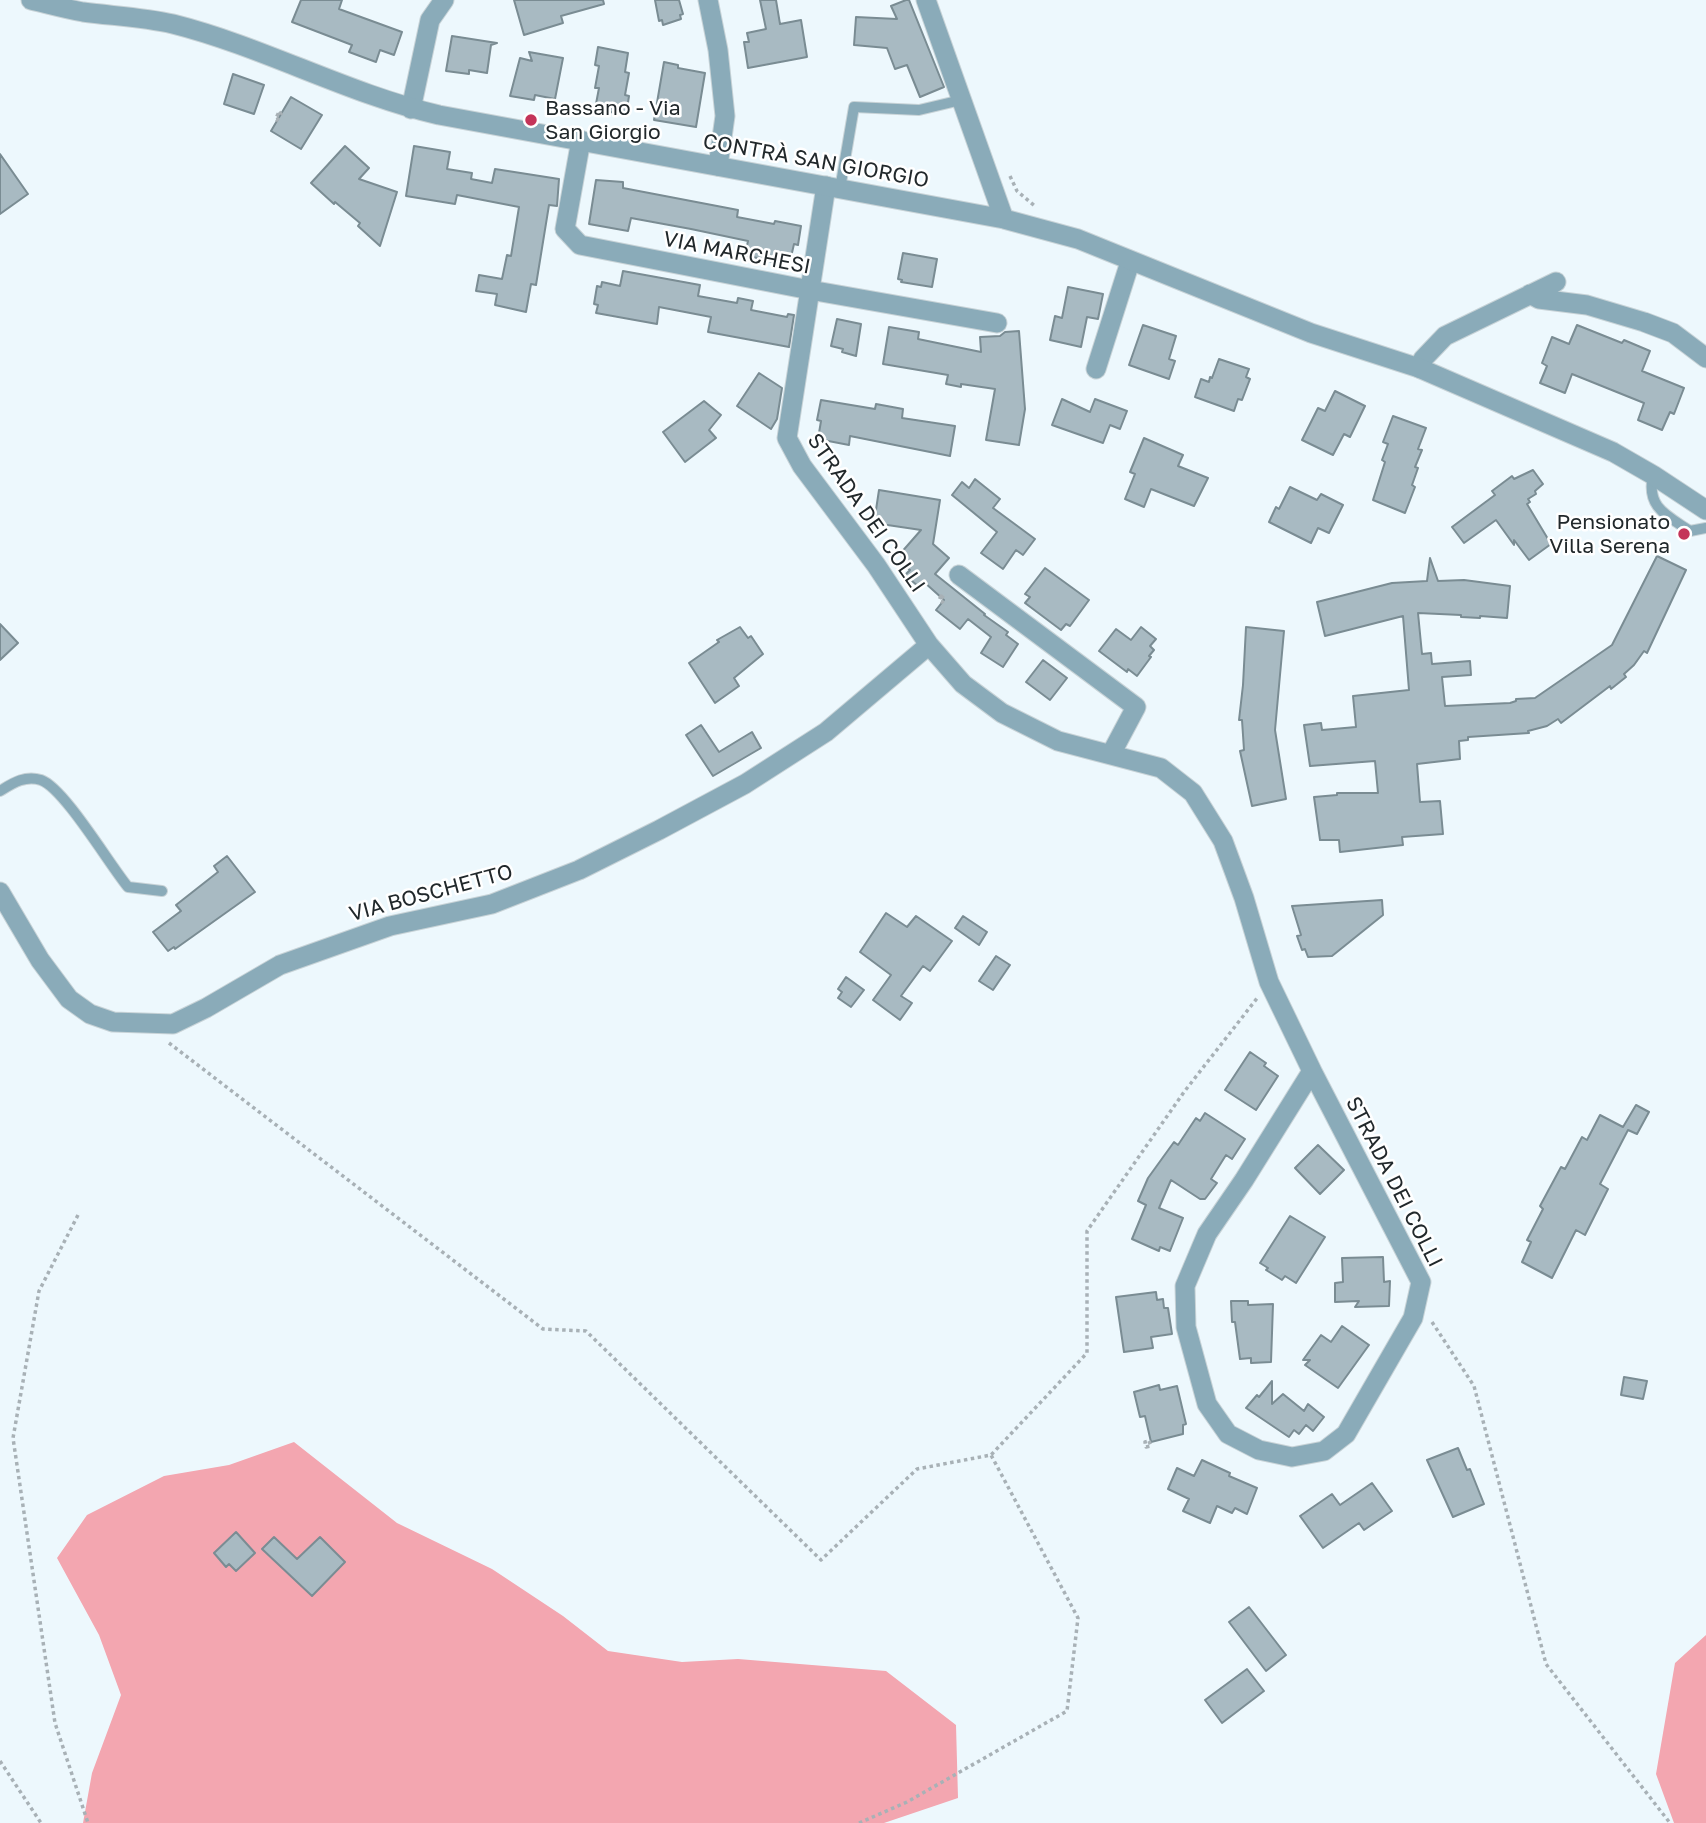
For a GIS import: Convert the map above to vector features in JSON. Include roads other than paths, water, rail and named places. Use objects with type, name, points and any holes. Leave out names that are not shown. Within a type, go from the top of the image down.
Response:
[{"type":"street","name":"CONTRÀ SAN GIORGIO","points":[[31,0],[83,12],[133,16],[173,24],[253,50],[411,109],[1004,219],[1078,239],[1311,333],[1419,368],[1613,453],[1653,475],[1706,510]]},
{"type":"street","points":[[411,109],[430,20],[444,0]]},
{"type":"street","points":[[708,0],[718,51],[725,116],[718,166]]},
{"type":"street","points":[[926,0],[1004,219]]},
{"type":"street","name":"VIA MARCHESI","points":[[581,140],[565,229],[580,245],[997,323]]},
{"type":"street","name":"STRADA DEI COLLI","points":[[834,187],[810,290],[787,438],[802,466],[876,565],[929,645],[963,684],[1002,713],[1058,741],[1161,768],[1193,793],[1223,841],[1244,898],[1269,982],[1421,1282],[1413,1318],[1346,1434],[1324,1451],[1292,1457],[1259,1450],[1228,1434],[1208,1404],[1186,1327],[1185,1286],[1207,1234],[1312,1071]]},
{"type":"street","points":[[1096,369],[1130,262]]},
{"type":"street","points":[[1419,368],[1423,359],[1444,336],[1556,282]]},
{"type":"street","points":[[1530,294],[1539,299],[1587,305],[1644,322],[1673,333],[1706,358]]},
{"type":"street","name":"STRADA DEI COLLI","points":[[959,575],[1136,707],[1111,754]]},
{"type":"street","name":"VIA BOSCHETTO","points":[[0,892],[40,960],[69,999],[90,1014],[113,1022],[173,1024],[281,965],[390,926],[492,904],[579,870],[659,830],[745,784],[826,732],[929,645]]},
{"type":"lane","points":[[834,187],[854,107],[919,110],[961,100]]},
{"type":"lane","points":[[1653,475],[1650,488],[1657,509],[1690,531],[1706,528]]},
{"type":"lane","points":[[0,791],[15,781],[26,779],[39,780],[52,786],[66,801],[110,866],[128,887],[162,891]]},
{"type":"place","name":"Bassano - Via San Giorgio","points":[[531,120]]},
{"type":"place","name":"Pensionato Villa Serena","points":[[1684,534]]}]
